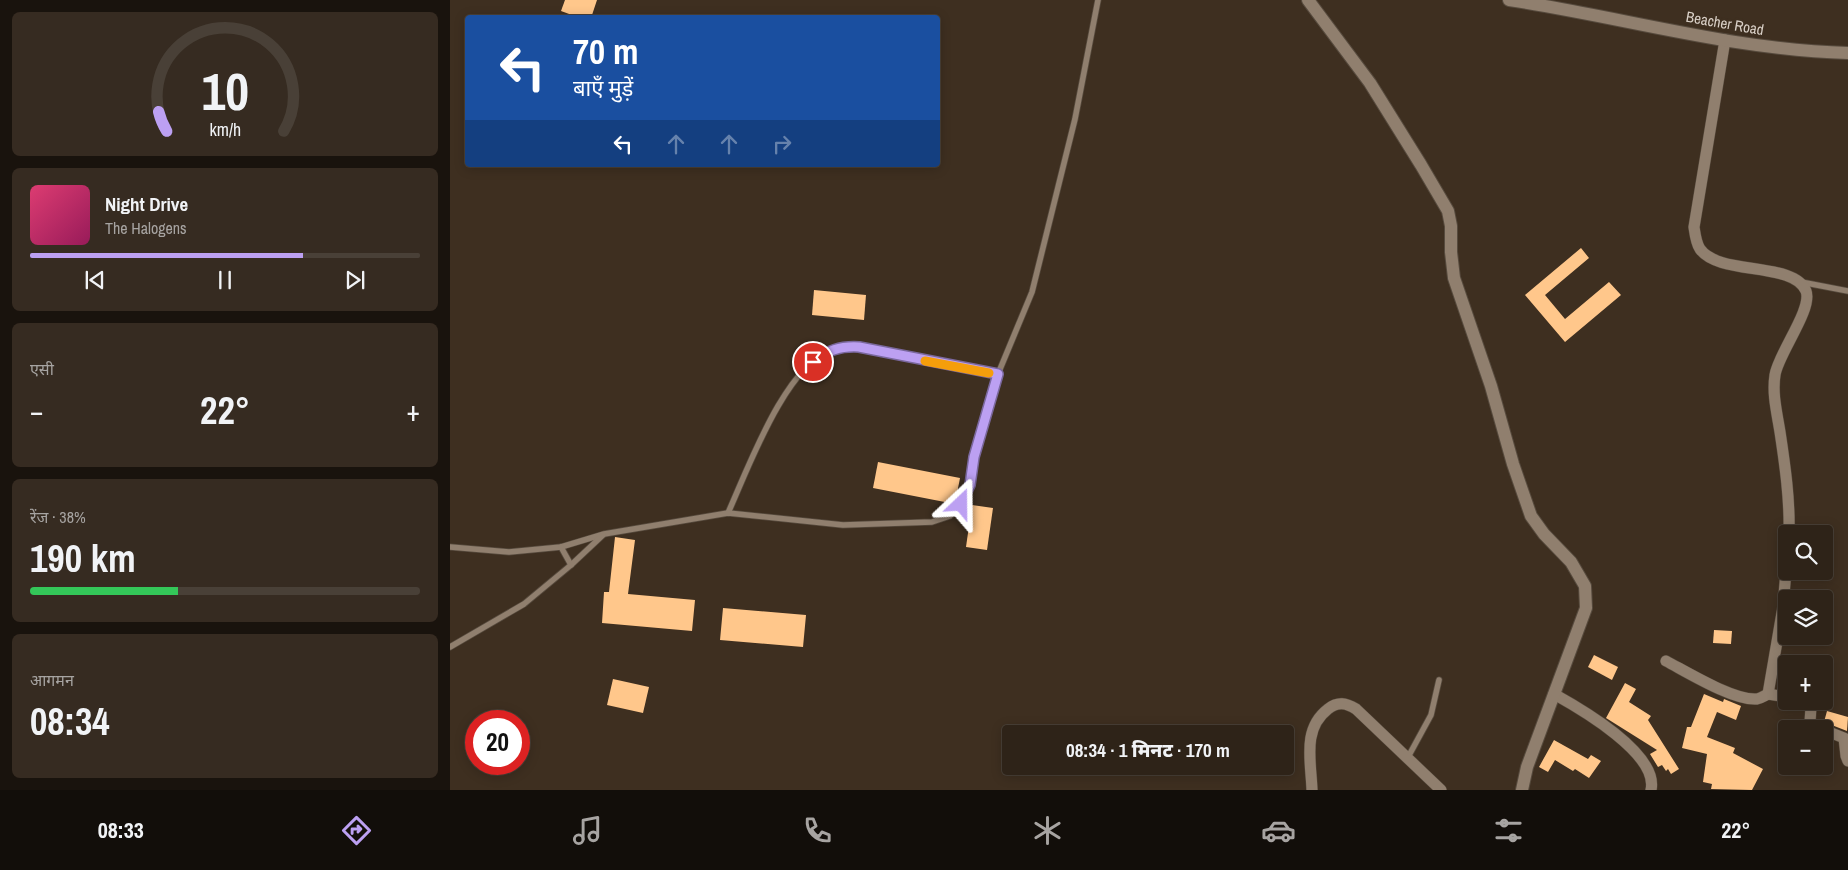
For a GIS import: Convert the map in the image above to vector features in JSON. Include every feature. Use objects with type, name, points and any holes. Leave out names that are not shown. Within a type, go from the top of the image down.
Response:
[{"type":"street","points":[[1308,0],[1370,83],[1448,211],[1452,226],[1451,252],[1454,278],[1491,386],[1512,464],[1531,516],[1544,534],[1571,562],[1584,586],[1586,608],[1527,767],[1522,790]]},
{"type":"street","name":"Beacher Road","points":[[1509,0],[1530,2],[1725,40],[1806,52],[1848,53]]},
{"type":"street","points":[[1725,40],[1694,227],[1699,248],[1710,259],[1781,274],[1799,282],[1806,291],[1807,299],[1799,322],[1775,374],[1774,394],[1787,490],[1789,525]]},
{"type":"street","points":[[1768,694],[1783,607],[1785,580]]},
{"type":"street","points":[[1666,661],[1714,686],[1747,698],[1759,698],[1768,694],[1778,696]]},
{"type":"street","points":[[1554,694],[1597,720],[1628,745],[1649,771],[1653,782],[1651,790]]},
{"type":"street","points":[[1312,790],[1310,743],[1312,728],[1320,715],[1335,704],[1347,703],[1356,709],[1441,790]]},
{"type":"street","points":[[1833,734],[1844,738],[1848,761]]},
{"type":"lane","points":[[450,547],[509,552],[561,547],[604,534],[728,513],[843,525],[932,522],[950,516],[961,504],[970,485],[974,457],[998,374],[1032,292],[1075,119],[1098,0]]},
{"type":"lane","points":[[1799,282],[1848,291]]},
{"type":"lane","points":[[728,513],[774,411],[797,377],[832,349],[859,347],[998,374]]},
{"type":"lane","points":[[450,647],[524,604],[571,565],[604,534]]},
{"type":"lane","points":[[561,547],[571,565]]},
{"type":"lane","points":[[1407,759],[1431,716],[1439,680]]},
{"type":"building","points":[[565,0],[597,0],[592,15],[572,15],[561,11]]},
{"type":"building","points":[[1581,248],[1589,258],[1545,295],[1565,319],[1609,282],[1621,295],[1565,342],[1525,295]]},
{"type":"building","points":[[814,290],[866,295],[864,320],[812,315]]},
{"type":"building","points":[[878,462],[960,478],[955,504],[873,488]]},
{"type":"building","points":[[972,505],[993,508],[987,550],[966,547]]},
{"type":"building","points":[[615,537],[635,540],[628,594],[695,600],[692,631],[602,623],[604,592],[609,592]]},
{"type":"building","points":[[723,608],[806,615],[803,647],[720,640]]},
{"type":"building","points":[[1714,630],[1732,631],[1731,644],[1713,643]]},
{"type":"building","points":[[1594,655],[1618,667],[1612,680],[1588,667]]},
{"type":"building","points":[[613,679],[649,687],[643,713],[607,705]]},
{"type":"building","points":[[1625,683],[1636,689],[1629,702],[1651,716],[1648,720],[1679,769],[1671,774],[1662,765],[1658,767],[1650,754],[1657,750],[1606,718]]},
{"type":"building","points":[[1704,694],[1723,702],[1724,699],[1741,706],[1736,720],[1717,712],[1707,737],[1735,748],[1733,753],[1763,769],[1752,790],[1711,789],[1712,784],[1703,782],[1707,754],[1682,748],[1687,727],[1691,727]]},
{"type":"building","points":[[1827,711],[1848,717],[1847,731],[1833,726],[1833,720],[1825,720]]},
{"type":"building","points":[[1554,740],[1588,759],[1591,755],[1601,761],[1589,778],[1555,760],[1548,772],[1539,767]]},
{"type":"slow traffic","points":[[925,361],[989,373]]},
{"type":"route","points":[[813,362],[832,349],[859,347],[998,374],[974,457],[970,485],[961,504]]}]
